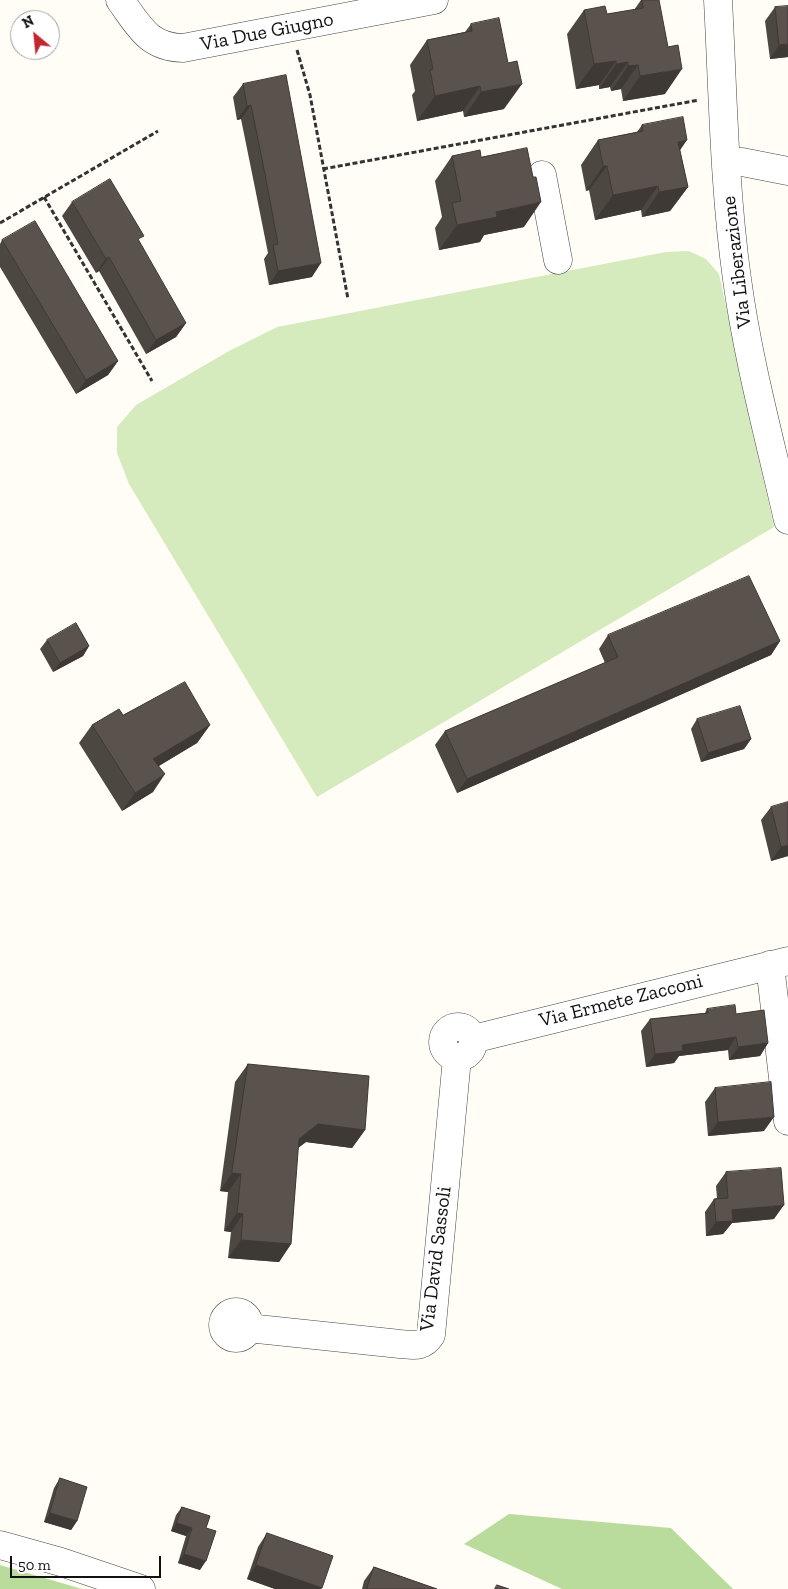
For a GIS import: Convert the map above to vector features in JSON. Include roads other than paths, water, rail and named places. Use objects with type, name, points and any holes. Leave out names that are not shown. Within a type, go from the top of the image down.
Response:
[{"type":"street","name":"Via Due Giugno","points":[[120,0],[141,30],[153,41],[172,48],[196,46],[434,0]]},
{"type":"street","name":"Via Liberazione","points":[[718,0],[726,162],[737,280],[749,355],[785,488],[788,520]]},
{"type":"street","points":[[726,162],[742,162],[788,171]]},
{"type":"street","points":[[542,175],[558,260]]},
{"type":"street","name":"Via Ermete Zacconi","points":[[465,1048],[779,963],[788,1121]]},
{"type":"street","name":"Via David Sassoli","points":[[248,1328],[400,1344],[421,1345],[427,1341],[430,1334],[465,1048]]},
{"type":"street","points":[[0,1545],[61,1562],[141,1589]]}]
